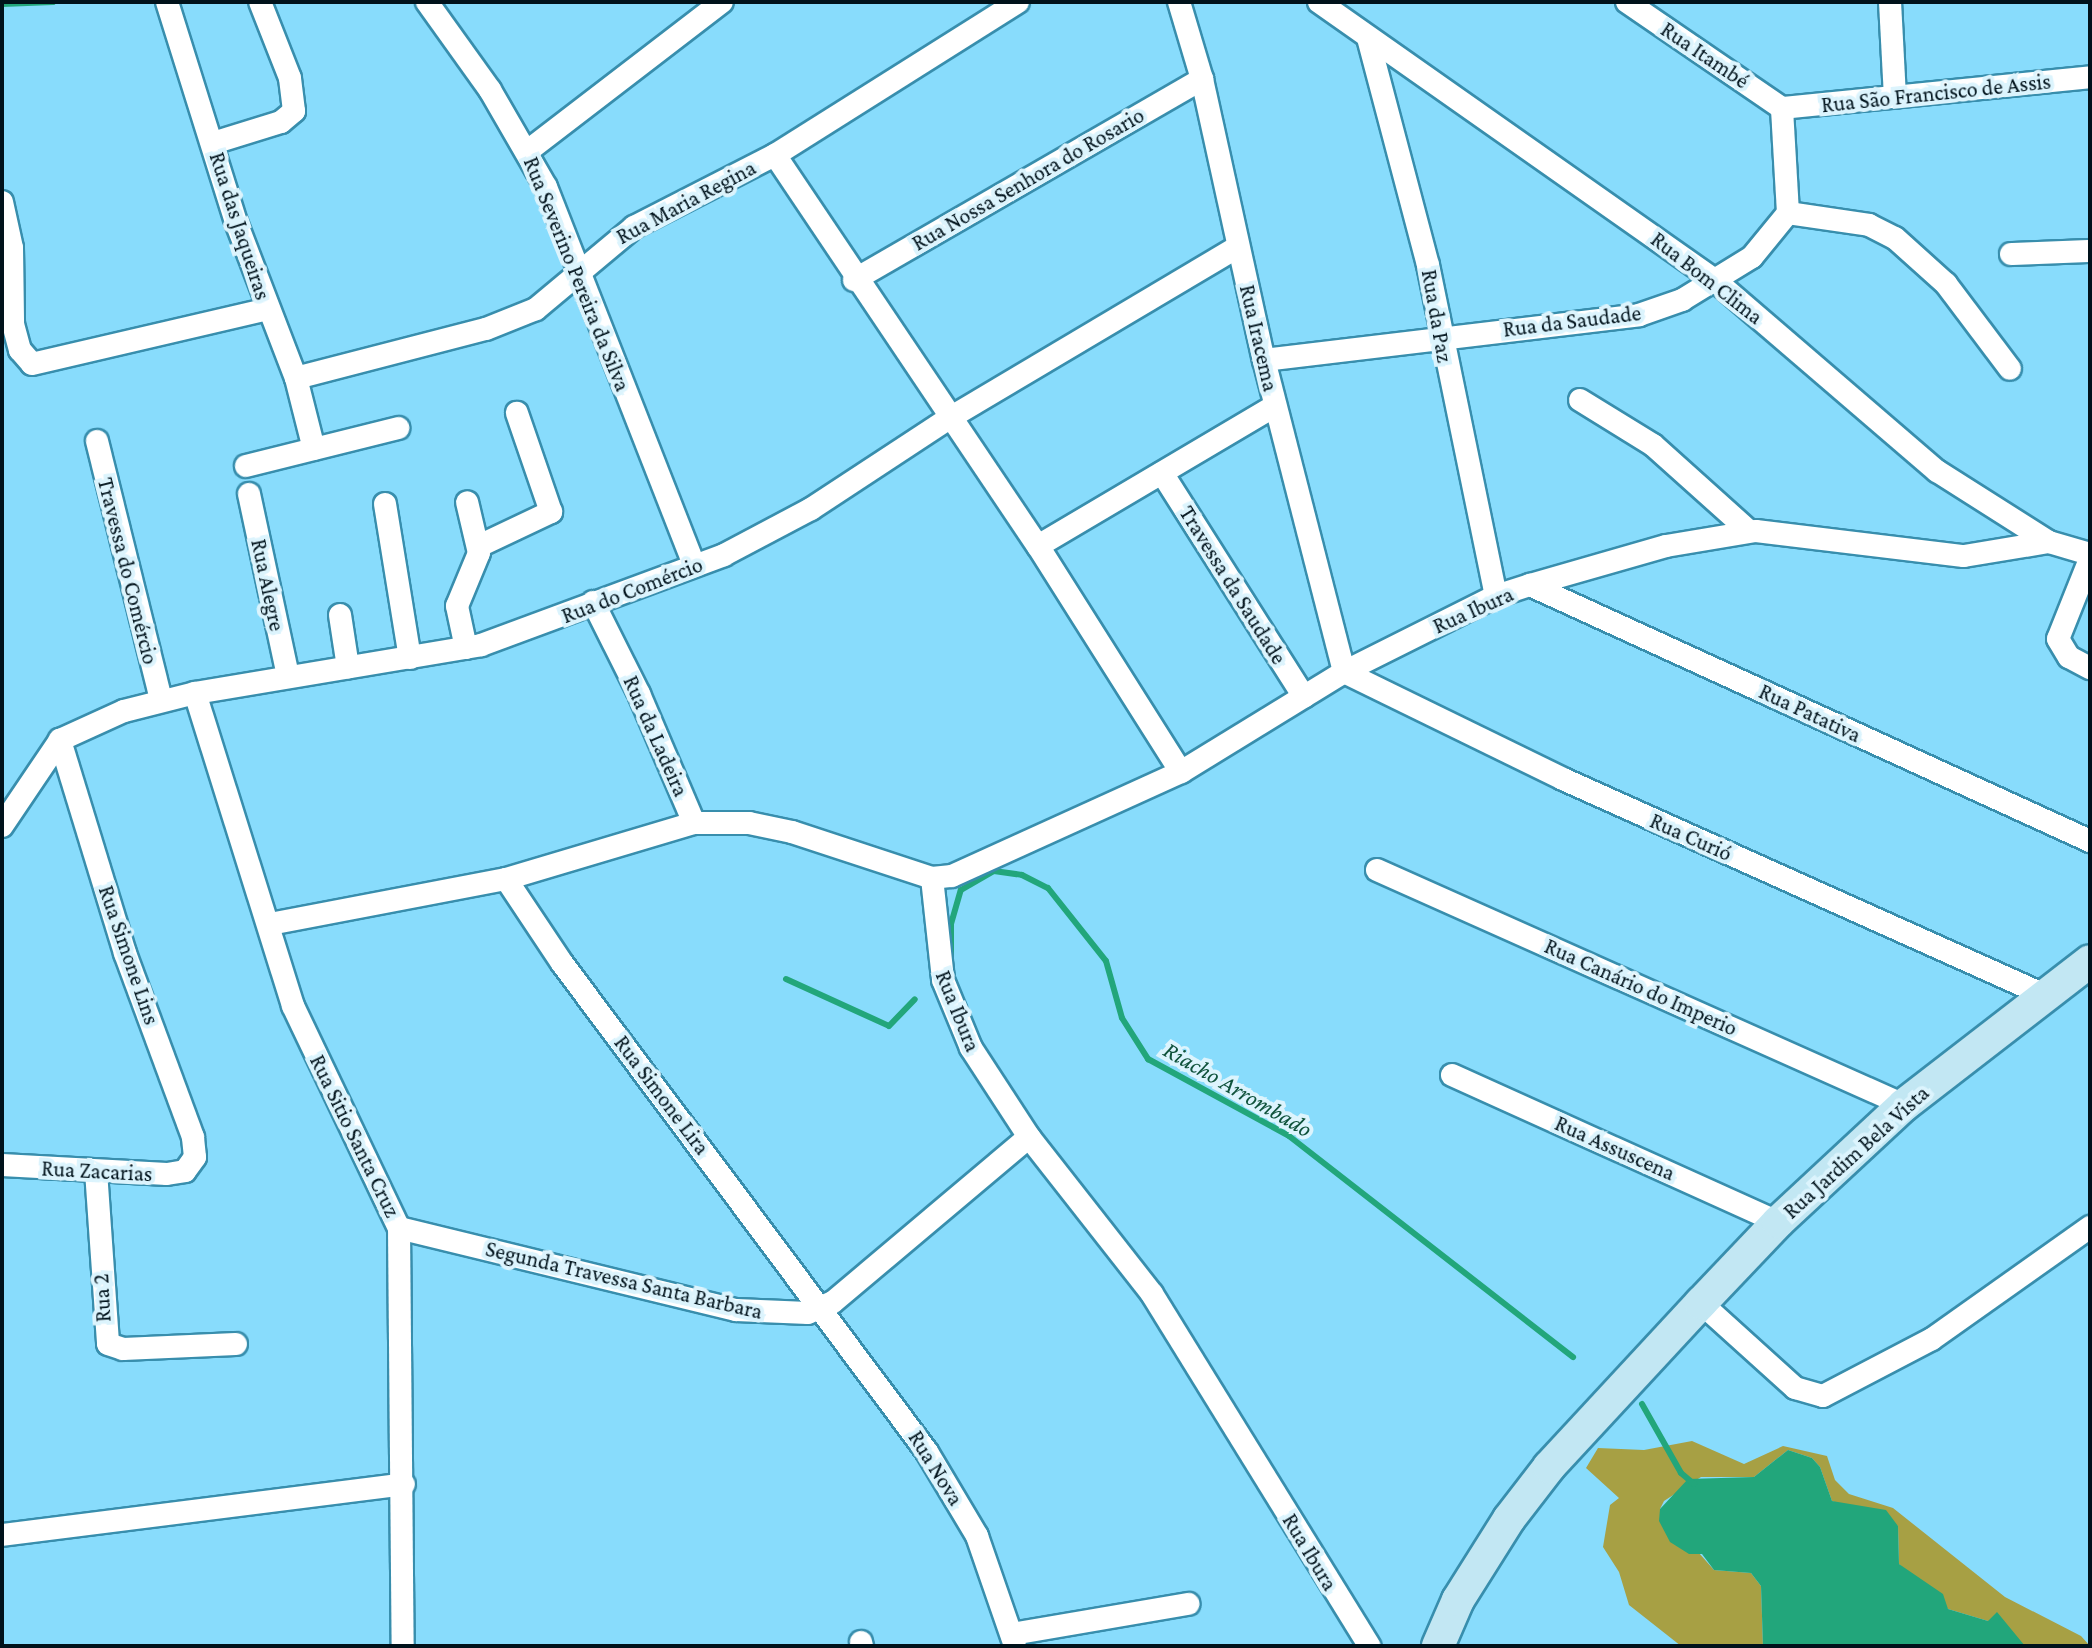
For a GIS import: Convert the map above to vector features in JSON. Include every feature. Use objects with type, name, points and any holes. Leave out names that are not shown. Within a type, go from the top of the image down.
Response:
[{"type":"main road","name":"Rua Jardim Bela Vista","points":[[1438,1646],[1458,1600],[1509,1519],[1642,1366],[1778,1222],[1904,1105],[2042,994],[2090,961]]},
{"type":"street","name":"Rua das Jaqueiras","points":[[167,2],[268,309],[296,378],[314,449]]},
{"type":"street","points":[[213,143],[281,122],[294,111],[290,78],[260,2]]},
{"type":"street","points":[[529,150],[722,2]]},
{"type":"street","name":"Rua Iracema","points":[[1179,2],[1202,79],[1275,406],[1344,672]]},
{"type":"street","name":"Rua Bom Clima","points":[[1319,2],[1717,282],[1937,471],[2049,542],[2090,557]]},
{"type":"street","name":"Rua Itambé","points":[[1627,2],[1782,108]]},
{"type":"street","points":[[1890,2],[1895,97]]},
{"type":"street","name":"Rua Severino Pereira da Silva","points":[[431,4],[529,150],[694,565]]},
{"type":"street","name":"Rua Maria Regina","points":[[296,378],[512,320],[545,303],[634,227],[775,155],[1011,4]]},
{"type":"street","name":"Rua da Paz","points":[[1368,38],[1411,193],[1496,596]]},
{"type":"street","name":"Rua São Francisco de Assis","points":[[1782,108],[2090,77]]},
{"type":"street","name":"Rua Nossa Senhora do Rosario","points":[[854,280],[1202,79]]},
{"type":"street","points":[[1782,108],[1788,213],[1869,225],[1895,238],[1946,284],[2010,369]]},
{"type":"street","points":[[775,155],[854,280],[1038,546],[1181,772]]},
{"type":"street","points":[[2,202],[12,248],[11,306],[20,350],[36,365],[268,309]]},
{"type":"street","name":"Rua da Saudade","points":[[1264,360],[1439,335],[1639,315],[1717,282],[1763,246],[1788,213]]},
{"type":"street","name":"Rua do Comércio","points":[[60,740],[161,700],[466,648],[516,634],[694,565],[770,533],[948,419],[1238,247]]},
{"type":"street","points":[[2011,254],[2090,251]]},
{"type":"street","points":[[1580,400],[1653,445],[1749,531]]},
{"type":"street","points":[[1038,546],[1275,406]]},
{"type":"street","points":[[479,546],[551,512],[517,413]]},
{"type":"street","points":[[246,466],[398,428]]},
{"type":"street","name":"Travessa do Comércio","points":[[97,441],[161,700]]},
{"type":"street","name":"Travessa da Saudade","points":[[1162,473],[1304,697]]},
{"type":"street","name":"Rua Alegre","points":[[249,494],[288,676]]},
{"type":"street","points":[[466,648],[457,606],[476,569],[479,546],[467,502]]},
{"type":"street","points":[[385,504],[410,658]]},
{"type":"street","points":[[1530,585],[1666,546],[1749,531],[1964,556],[2049,542]]},
{"type":"street","points":[[2090,557],[2058,639],[2069,657],[2090,668]]},
{"type":"street","name":"Rua Ibura","points":[[1369,1646],[1152,1294],[1029,1137],[971,1048],[948,998],[938,960],[932,878],[975,868],[1181,772],[1344,672],[1496,596],[1530,585]]},
{"type":"street","name":"Rua Patativa","points":[[1530,585],[2090,841]]},
{"type":"street","name":"Rua da Ladeira","points":[[593,602],[639,694],[694,823],[749,823],[792,832],[932,878]]},
{"type":"street","points":[[340,615],[348,667]]},
{"type":"street","name":"Rua Curió","points":[[1344,672],[1563,779],[2042,994]]},
{"type":"street","name":"Rua Sitio Santa Cruz","points":[[195,693],[270,924],[293,1006],[399,1228],[404,1484],[403,1646]]},
{"type":"street","points":[[2,826],[60,740]]},
{"type":"street","name":"Rua Simone Lins","points":[[60,740],[125,953],[193,1137],[191,1167]]},
{"type":"street","points":[[270,924],[506,879],[694,823]]},
{"type":"street","name":"Rua Canário do Imperio","points":[[1377,870],[1904,1105]]},
{"type":"street","name":"Rua Simone Lira","points":[[506,879],[820,1310]]},
{"type":"street","name":"Rua Assuscena","points":[[1452,1075],[1778,1222]]},
{"type":"street","points":[[820,1310],[1029,1137]]},
{"type":"street","name":"Rua Zacarias","points":[[2,1165],[167,1174],[191,1167]]},
{"type":"street","name":"Rua 2","points":[[96,1171],[108,1344],[123,1349],[236,1344]]},
{"type":"street","points":[[1701,1303],[1795,1388],[1823,1396],[1932,1339],[2090,1227]]},
{"type":"street","name":"Segunda Travessa Santa Barbara","points":[[399,1228],[736,1310],[780,1315],[820,1310]]},
{"type":"street","name":"Rua Nova","points":[[820,1310],[893,1403],[968,1519],[991,1567],[1014,1640]]},
{"type":"street","points":[[2,1535],[404,1484]]},
{"type":"street","points":[[1014,1640],[1188,1604]]},
{"type":"shaded area","points":[[1692,1441],[1744,1464],[1783,1446],[1827,1456],[1835,1480],[1849,1494],[1893,1508],[2005,1597],[2081,1636],[2090,1646],[2025,1646],[1988,1621],[1948,1609],[1899,1564],[1898,1526],[1832,1501],[1820,1467],[1812,1458],[1788,1450],[1754,1477],[1701,1477],[1664,1501],[1660,1509],[1714,1570],[1751,1573],[1761,1586],[1763,1646],[1681,1646],[1629,1605],[1619,1572],[1603,1547],[1610,1505],[1619,1498],[1586,1468],[1598,1448],[1644,1450]]},
{"type":"shaded area","points":[[1788,1450],[1812,1458],[1820,1467],[1832,1501],[1886,1510],[1898,1526],[1899,1564],[1943,1594],[1948,1609],[1988,1621],[1997,1612],[2025,1646],[1763,1646],[1761,1586],[1751,1573],[1714,1570],[1702,1554],[1689,1554],[1670,1542],[1659,1521],[1660,1509],[1688,1479],[1754,1477]]},
{"type":"waterway","points":[[2,4],[53,2]]},
{"type":"waterway","name":"Riacho Arrombado","points":[[951,961],[951,924],[961,890],[994,871],[1022,875],[1048,888],[1106,961],[1122,1018],[1148,1059],[1289,1136],[1573,1357]]},
{"type":"waterway","name":"Riacho Arrombado","points":[[786,979],[889,1026],[915,999]]},
{"type":"waterway","name":"Riacho Arrombado","points":[[1642,1404],[1681,1473],[1694,1484]]}]
